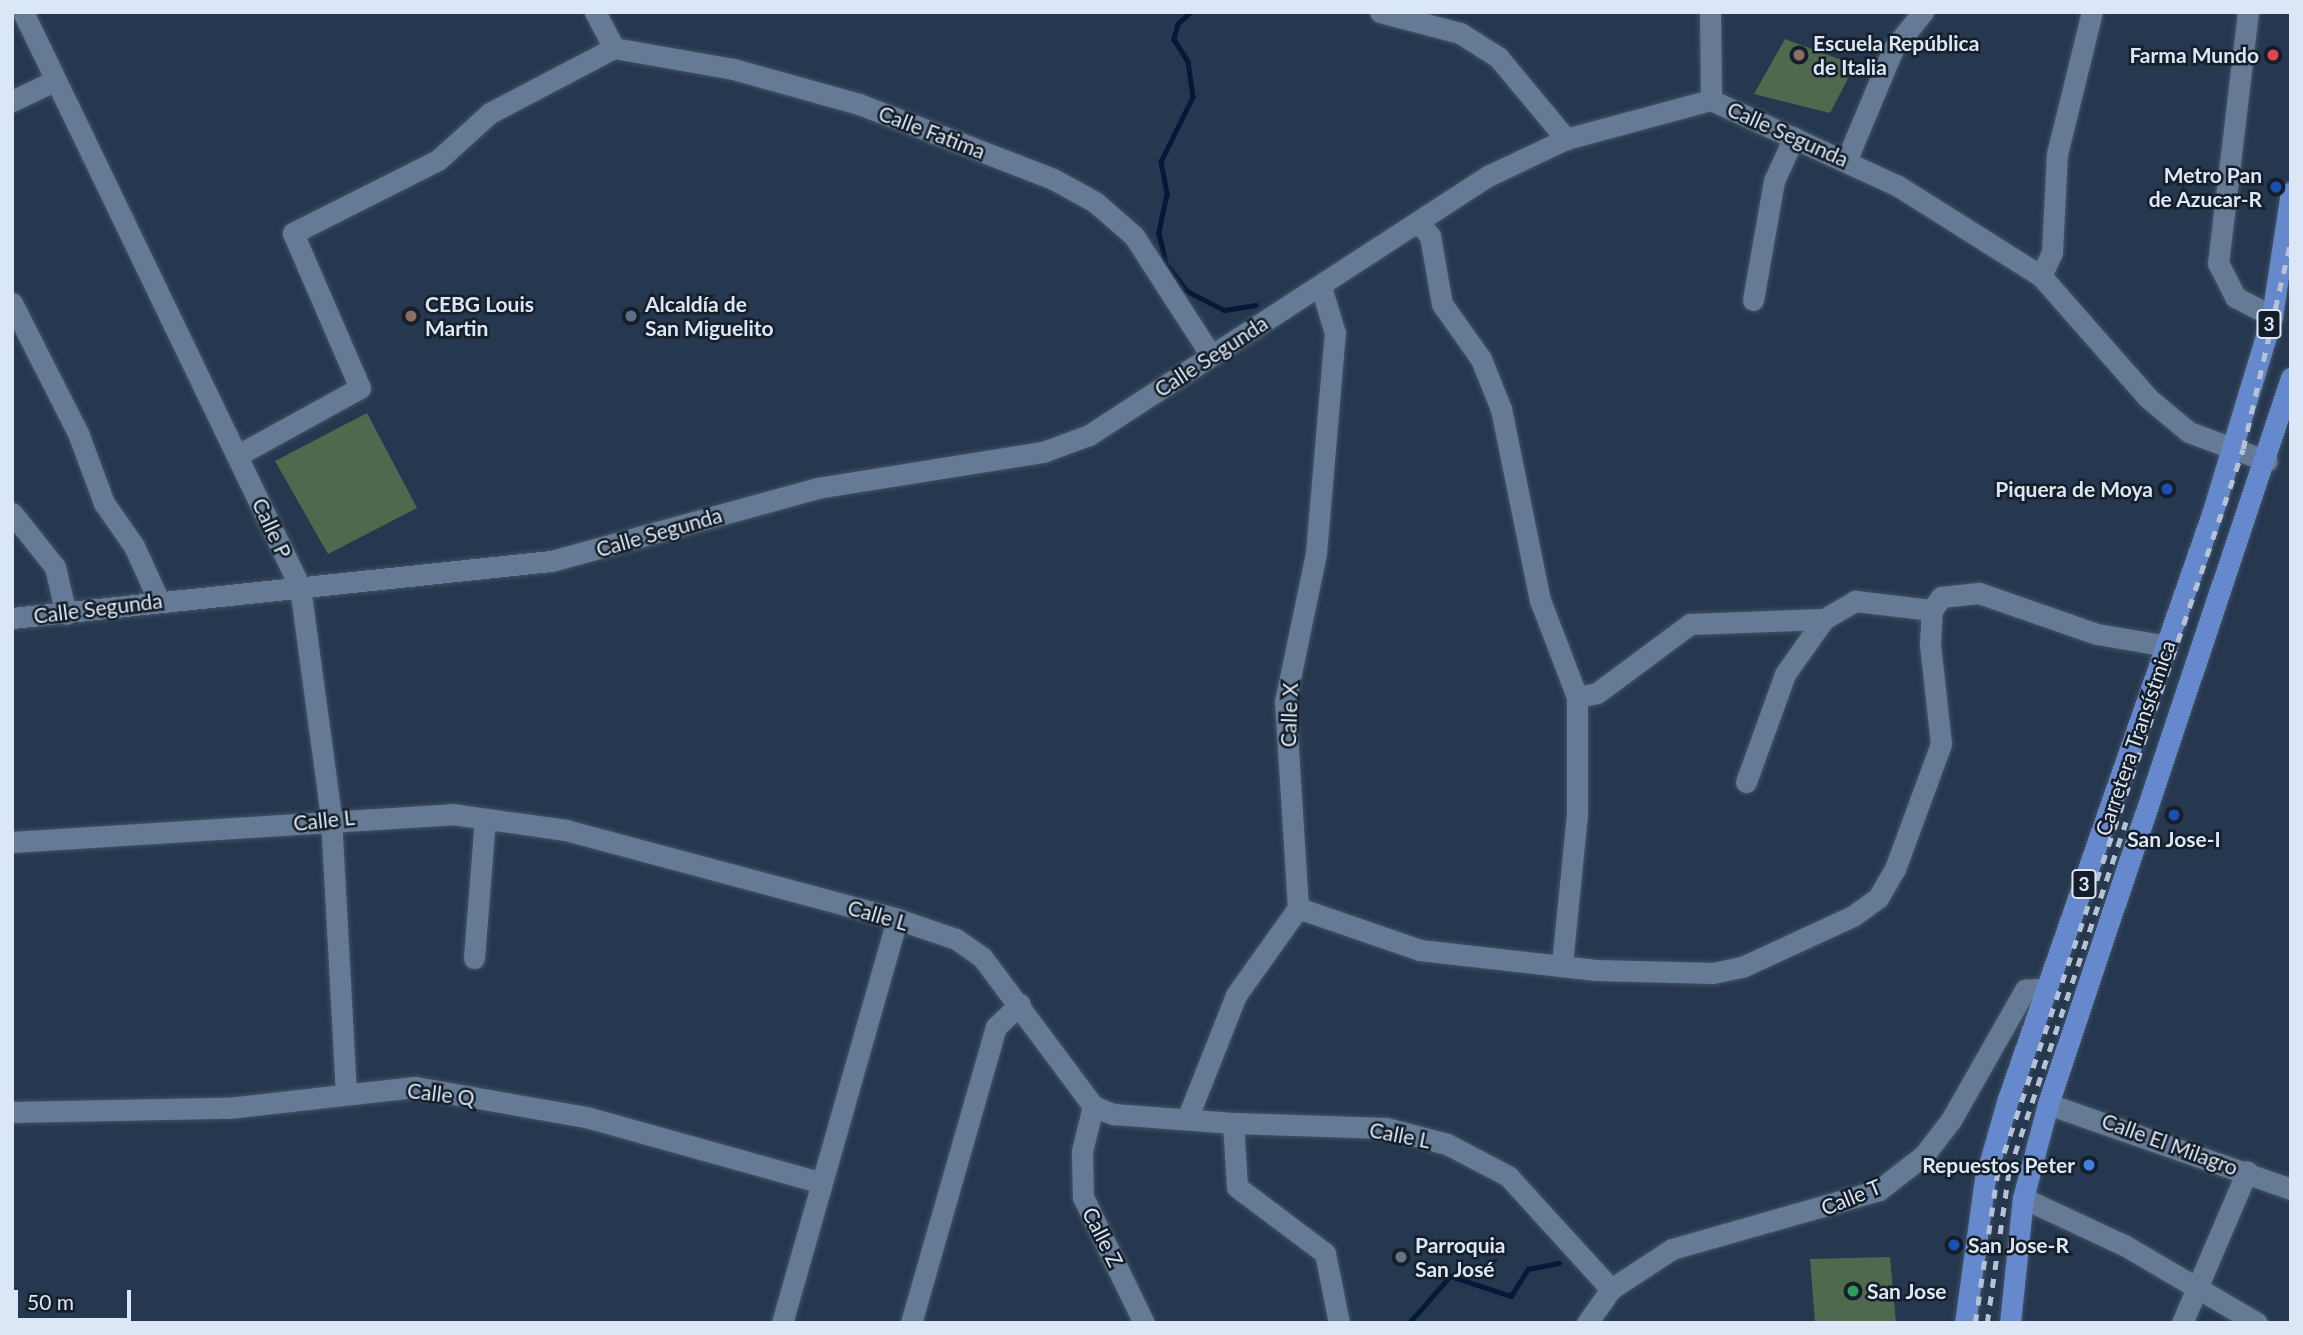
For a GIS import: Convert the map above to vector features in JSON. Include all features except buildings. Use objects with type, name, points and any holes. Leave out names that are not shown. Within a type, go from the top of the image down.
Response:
[{"type":"main road","name":"Carretera Transístmica","points":[[1965,1323],[1985,1179],[2046,988],[2167,646],[2231,451],[2272,316],[2291,192]]},
{"type":"main road","name":"Carretera Transístmica","points":[[2010,1323],[2023,1198],[2048,1104],[2267,461],[2291,378]]},
{"type":"street","name":"Calle P","points":[[23,12],[300,587],[331,817],[346,1092]]},
{"type":"street","points":[[238,455],[356,396],[360,388],[293,233],[438,160],[489,113],[614,48],[595,12]]},
{"type":"street","points":[[1380,12],[1460,33],[1498,57],[1566,139]]},
{"type":"street","points":[[1710,12],[1711,100]]},
{"type":"street","points":[[1847,159],[1893,49],[1923,12]]},
{"type":"street","points":[[2041,276],[2052,253],[2057,154],[2092,12]]},
{"type":"street","points":[[2248,12],[2218,263],[2235,297],[2272,316]]},
{"type":"street","name":"Calle Fatima","points":[[614,48],[733,69],[859,104],[1053,180],[1095,202],[1134,236],[1210,354]]},
{"type":"street","points":[[12,101],[54,81]]},
{"type":"street","name":"Calle Segunda","points":[[12,618],[551,561],[827,486],[1043,452],[1089,435],[1210,354],[1321,288],[1420,224],[1488,176],[1566,139],[1711,100],[1847,159],[2041,276],[2148,398],[2189,432],[2231,451],[2267,461]]},
{"type":"street","points":[[1752,300],[1764,223],[1774,181],[1794,137]]},
{"type":"street","points":[[1420,224],[1430,236],[1442,304],[1481,359],[1501,410],[1536,587],[1577,698],[1577,814],[1562,965]]},
{"type":"street","name":"Calle X","points":[[1298,908],[1285,702],[1316,552],[1335,333],[1321,288]]},
{"type":"street","points":[[12,303],[78,433],[104,503],[134,546],[159,601]]},
{"type":"street","points":[[12,513],[55,567],[66,614]]},
{"type":"street","points":[[1187,1119],[1236,995],[1298,908],[1420,950],[1562,965],[1713,973],[1742,967],[1878,898],[1895,869],[1941,744],[1932,610],[1941,597],[1979,593],[2096,634],[2167,646]]},
{"type":"street","points":[[1746,782],[1785,674],[1824,620],[1855,601],[1932,610]]},
{"type":"street","points":[[1577,698],[1597,693],[1690,624],[1824,620]]},
{"type":"street","name":"Calle L","points":[[12,842],[260,828],[331,817],[485,819],[566,830],[897,919],[970,947],[1020,1004],[1093,1106],[1233,1123],[1386,1128],[1484,1160],[1556,1225],[1611,1289]]},
{"type":"street","points":[[474,958],[485,819]]},
{"type":"street","points":[[782,1323],[819,1182],[897,919]]},
{"type":"street","name":"Calle T","points":[[1587,1323],[1611,1289],[1672,1249],[1880,1189],[1924,1155],[1951,1120],[2025,990],[2046,988]]},
{"type":"street","points":[[911,1323],[996,1027],[1020,1004]]},
{"type":"street","name":"Calle Q","points":[[12,1112],[228,1108],[346,1092],[415,1087],[586,1117],[819,1182]]},
{"type":"street","name":"Calle El Milagro","points":[[2048,1104],[2246,1171],[2291,1189]]},
{"type":"street","name":"Calle Z","points":[[1093,1106],[1082,1151],[1083,1197],[1143,1323]]},
{"type":"street","points":[[1233,1123],[1237,1187],[1325,1253],[1339,1323]]},
{"type":"street","points":[[2182,1323],[2200,1286],[2246,1171]]},
{"type":"street","points":[[2023,1198],[2200,1286],[2257,1323]]},
{"type":"green space","points":[[1785,39],[1855,65],[1830,113],[1754,94]]},
{"type":"green space","points":[[367,413],[417,508],[328,554],[275,461]]},
{"type":"green space","name":"San Jose","points":[[1890,1257],[1896,1323],[1815,1323],[1810,1259]]},
{"type":"waterway","points":[[1191,12],[1178,24],[1174,39],[1188,61],[1193,97],[1161,162],[1167,194],[1159,233],[1166,263],[1187,291],[1224,310],[1256,305]]},
{"type":"waterway","points":[[1409,1323],[1450,1276],[1511,1296],[1528,1269],[1558,1263]]},
{"type":"railway","points":[[1975,1323],[1998,1170],[2243,449],[2291,240]]},
{"type":"railway","points":[[1987,1323],[2009,1171],[2126,822]]},
{"type":"place","name":"Escuela República de Italia","points":[[1799,55]]},
{"type":"place","name":"Farma Mundo","points":[[2273,55]]},
{"type":"place","name":"Metro Pan de Azucar-R","points":[[2276,187]]},
{"type":"place","name":"CEBG Louis Martin","points":[[411,316]]},
{"type":"place","name":"Alcaldía de San Miguelito","points":[[631,316]]},
{"type":"place","name":"Piquera de Moya","points":[[2167,489]]},
{"type":"place","name":"San Jose-I","points":[[2174,815]]},
{"type":"place","name":"Repuestos Peter","points":[[2089,1165]]},
{"type":"place","name":"San Jose-R","points":[[1954,1245]]},
{"type":"place","name":"Parroquia San José","points":[[1401,1257]]},
{"type":"place","name":"San Jose","points":[[1853,1291]]}]
